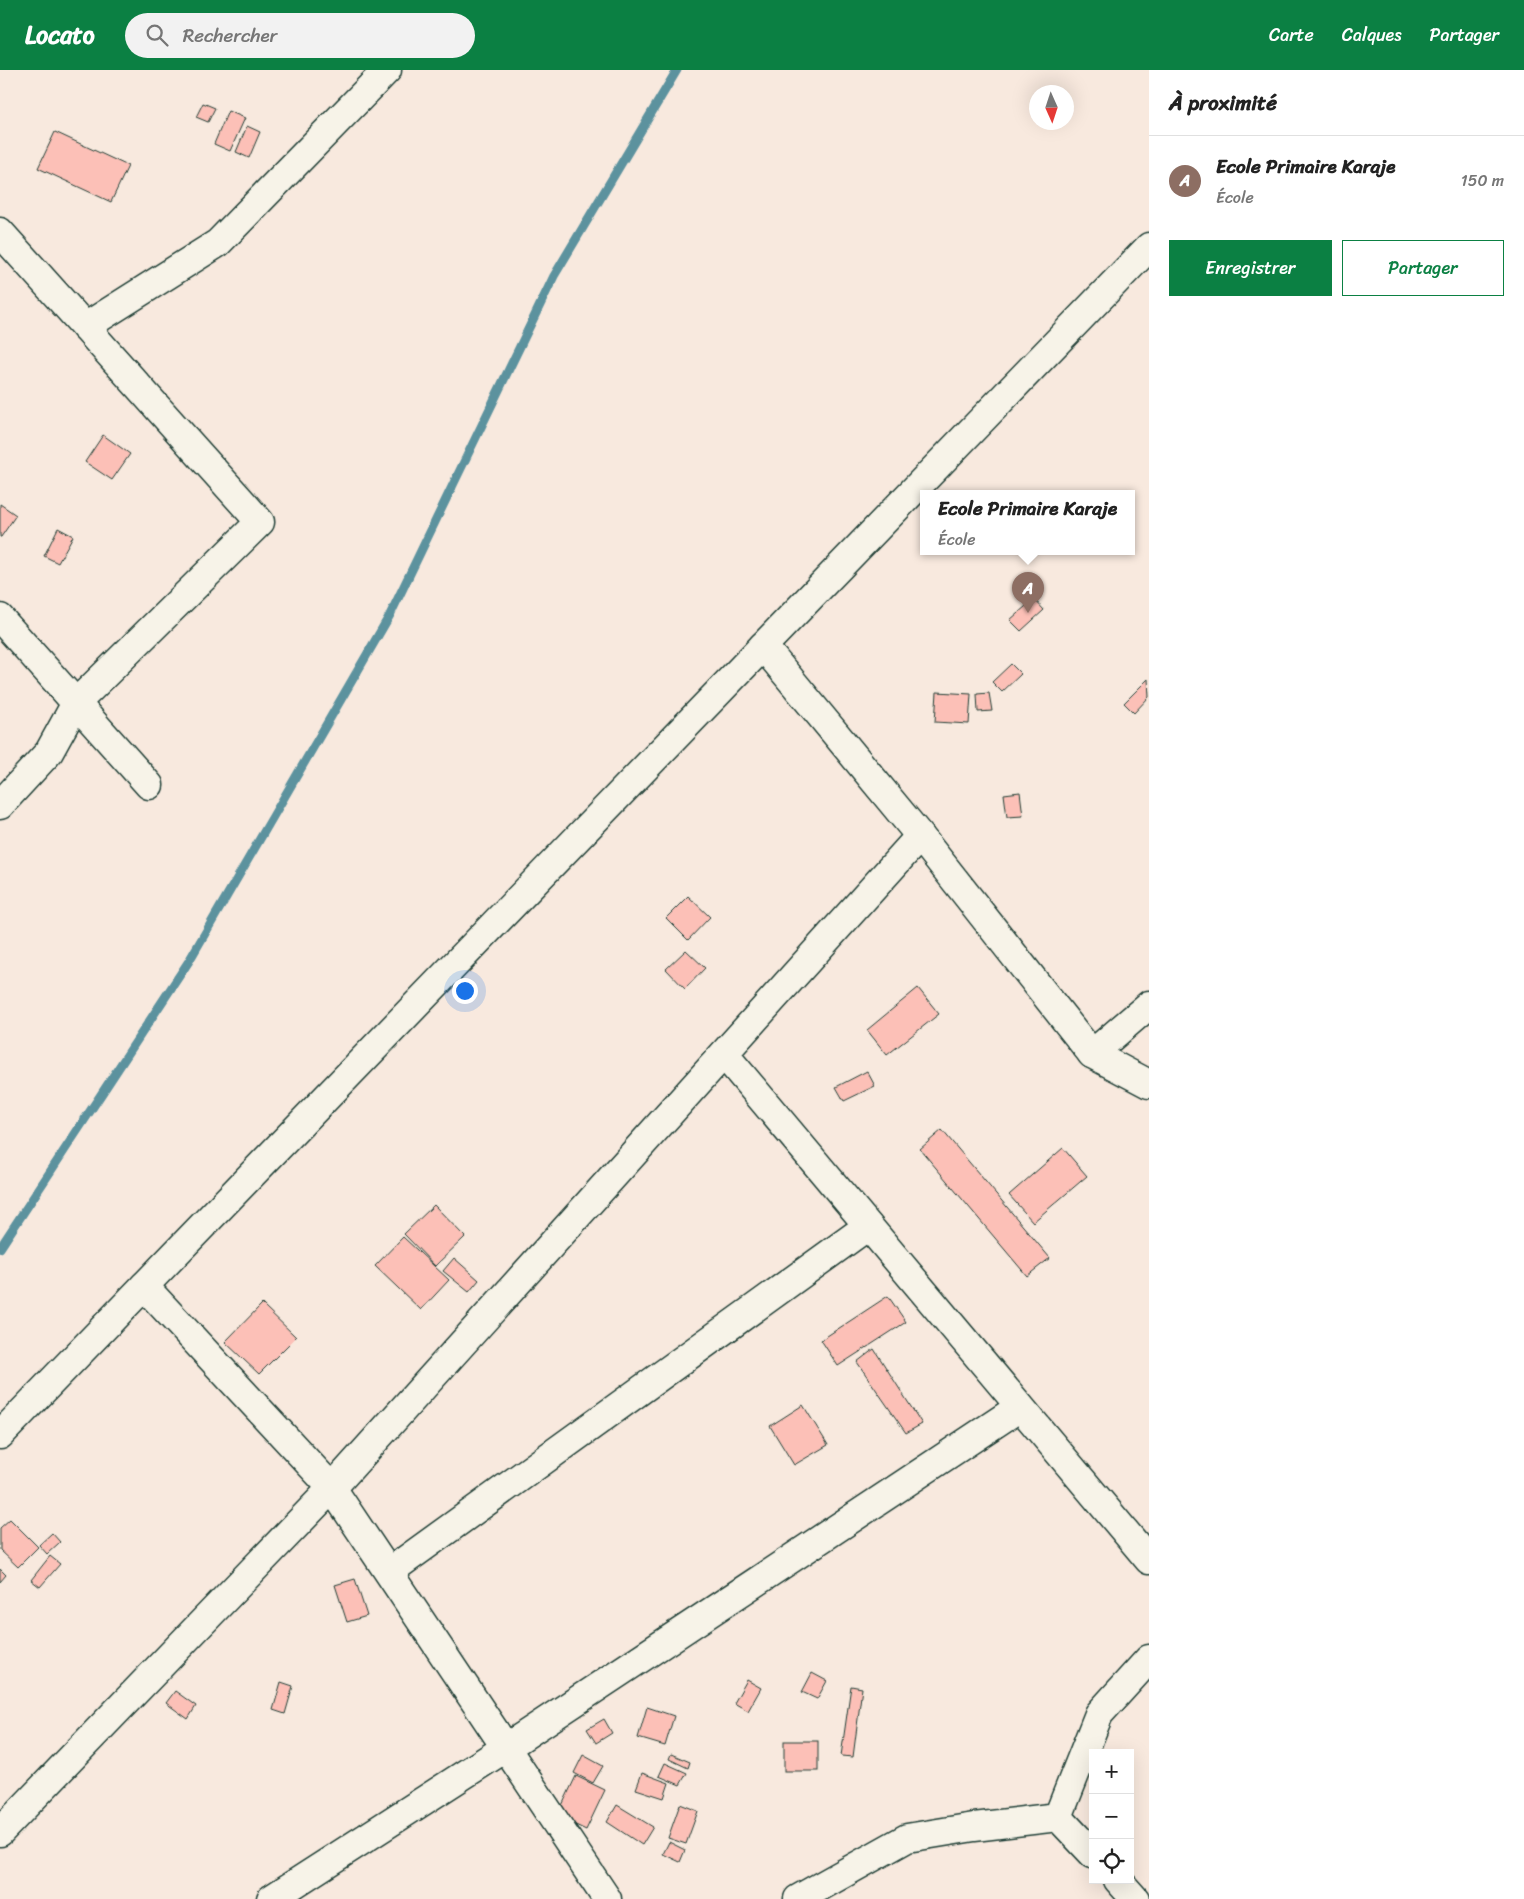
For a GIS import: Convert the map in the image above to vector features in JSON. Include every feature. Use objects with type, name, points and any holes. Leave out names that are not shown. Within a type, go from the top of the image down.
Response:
[{"type":"street","points":[[85,327],[218,243],[387,70]]},
{"type":"street","points":[[0,232],[260,522],[76,703],[50,752],[0,805]]},
{"type":"street","points":[[0,1435],[1149,247]]},
{"type":"street","points":[[0,618],[149,785]]},
{"type":"street","points":[[763,646],[920,836],[1092,1054],[1149,1084]]},
{"type":"street","points":[[0,1832],[332,1488],[920,836]]},
{"type":"street","points":[[1092,1054],[1149,1006]]},
{"type":"street","points":[[724,1054],[1149,1560]]},
{"type":"street","points":[[389,1572],[868,1226]]},
{"type":"street","points":[[144,1286],[332,1488],[607,1899]]},
{"type":"street","points":[[270,1899],[507,1747],[1020,1407]]},
{"type":"street","points":[[1058,1817],[1099,1714],[1149,1659]]},
{"type":"street","points":[[1058,1817],[1089,1850]]},
{"type":"street","points":[[798,1899],[907,1838],[974,1827],[1058,1817]]},
{"type":"street","points":[[1122,1884],[1135,1899]]},
{"type":"building","points":[[203,103],[215,108],[208,122],[196,117]]},
{"type":"building","points":[[228,111],[245,118],[230,151],[214,144]]},
{"type":"building","points":[[247,126],[260,132],[249,158],[236,152]]},
{"type":"building","points":[[55,132],[128,166],[111,202],[38,168]]},
{"type":"building","points":[[103,435],[130,454],[112,480],[85,462]]},
{"type":"building","points":[[0,504],[16,515],[1,537],[0,537]]},
{"type":"building","points":[[58,528],[73,536],[58,563],[44,556]]},
{"type":"building","points":[[1034,599],[1044,610],[1021,631],[1010,620]]},
{"type":"building","points":[[1011,664],[1021,674],[1002,692],[992,682]]},
{"type":"building","points":[[1148,679],[1149,697],[1134,713],[1124,703]]},
{"type":"building","points":[[937,692],[971,694],[969,724],[935,722]]},
{"type":"building","points":[[989,693],[992,711],[978,712],[977,694]]},
{"type":"building","points":[[1020,792],[1023,816],[1007,817],[1004,794]]},
{"type":"building","points":[[688,896],[710,917],[688,940],[666,918]]},
{"type":"building","points":[[686,950],[705,968],[685,989],[666,969]]},
{"type":"building","points":[[918,988],[939,1014],[887,1055],[867,1030]]},
{"type":"building","points":[[867,1071],[875,1086],[844,1101],[836,1087]]},
{"type":"building","points":[[942,1130],[1050,1258],[1027,1276],[920,1149]]},
{"type":"building","points":[[1063,1148],[1087,1176],[1033,1222],[1009,1195]]},
{"type":"building","points":[[434,1205],[465,1237],[435,1266],[404,1234]]},
{"type":"building","points":[[403,1237],[449,1280],[421,1310],[375,1266]]},
{"type":"building","points":[[454,1258],[479,1280],[469,1292],[443,1271]]},
{"type":"building","points":[[888,1296],[906,1322],[838,1366],[821,1340]]},
{"type":"building","points":[[262,1304],[296,1337],[259,1374],[225,1342]]},
{"type":"building","points":[[874,1349],[922,1424],[906,1433],[857,1362]]},
{"type":"building","points":[[803,1405],[828,1445],[794,1465],[770,1426]]},
{"type":"building","points":[[10,1519],[38,1547],[18,1567],[0,1550],[0,1528]]},
{"type":"building","points":[[52,1533],[60,1542],[47,1554],[39,1545]]},
{"type":"building","points":[[50,1556],[60,1564],[40,1587],[31,1580]]},
{"type":"building","points":[[0,1569],[6,1575],[0,1582]]},
{"type":"building","points":[[355,1579],[367,1616],[347,1622],[335,1585]]},
{"type":"building","points":[[812,1673],[827,1681],[817,1699],[802,1692]]},
{"type":"building","points":[[747,1680],[761,1688],[748,1711],[734,1703]]},
{"type":"building","points":[[281,1682],[293,1686],[285,1714],[273,1710]]},
{"type":"building","points":[[851,1686],[862,1688],[853,1757],[841,1756]]},
{"type":"building","points":[[175,1691],[196,1706],[188,1719],[166,1703]]},
{"type":"building","points":[[647,1707],[674,1716],[665,1746],[638,1738]]},
{"type":"building","points":[[604,1719],[612,1733],[596,1743],[587,1729]]},
{"type":"building","points":[[784,1741],[818,1741],[818,1771],[784,1771]]},
{"type":"building","points":[[671,1754],[690,1762],[688,1768],[669,1759]]},
{"type":"building","points":[[583,1755],[603,1766],[593,1783],[574,1773]]},
{"type":"building","points":[[665,1763],[687,1773],[680,1785],[659,1776]]},
{"type":"building","points":[[642,1773],[669,1783],[664,1798],[636,1789]]},
{"type":"building","points":[[576,1776],[605,1790],[586,1830],[557,1816]]},
{"type":"building","points":[[680,1804],[698,1811],[686,1844],[668,1838]]},
{"type":"building","points":[[617,1805],[653,1827],[642,1845],[607,1822]]},
{"type":"building","points":[[669,1842],[685,1850],[680,1862],[663,1854]]},
{"type":"waterway","points":[[0,1248],[189,961],[390,615],[554,276],[677,70]]},
{"type":"place","name":"Ecole Primaire Karaje","points":[[1028,613]]}]
